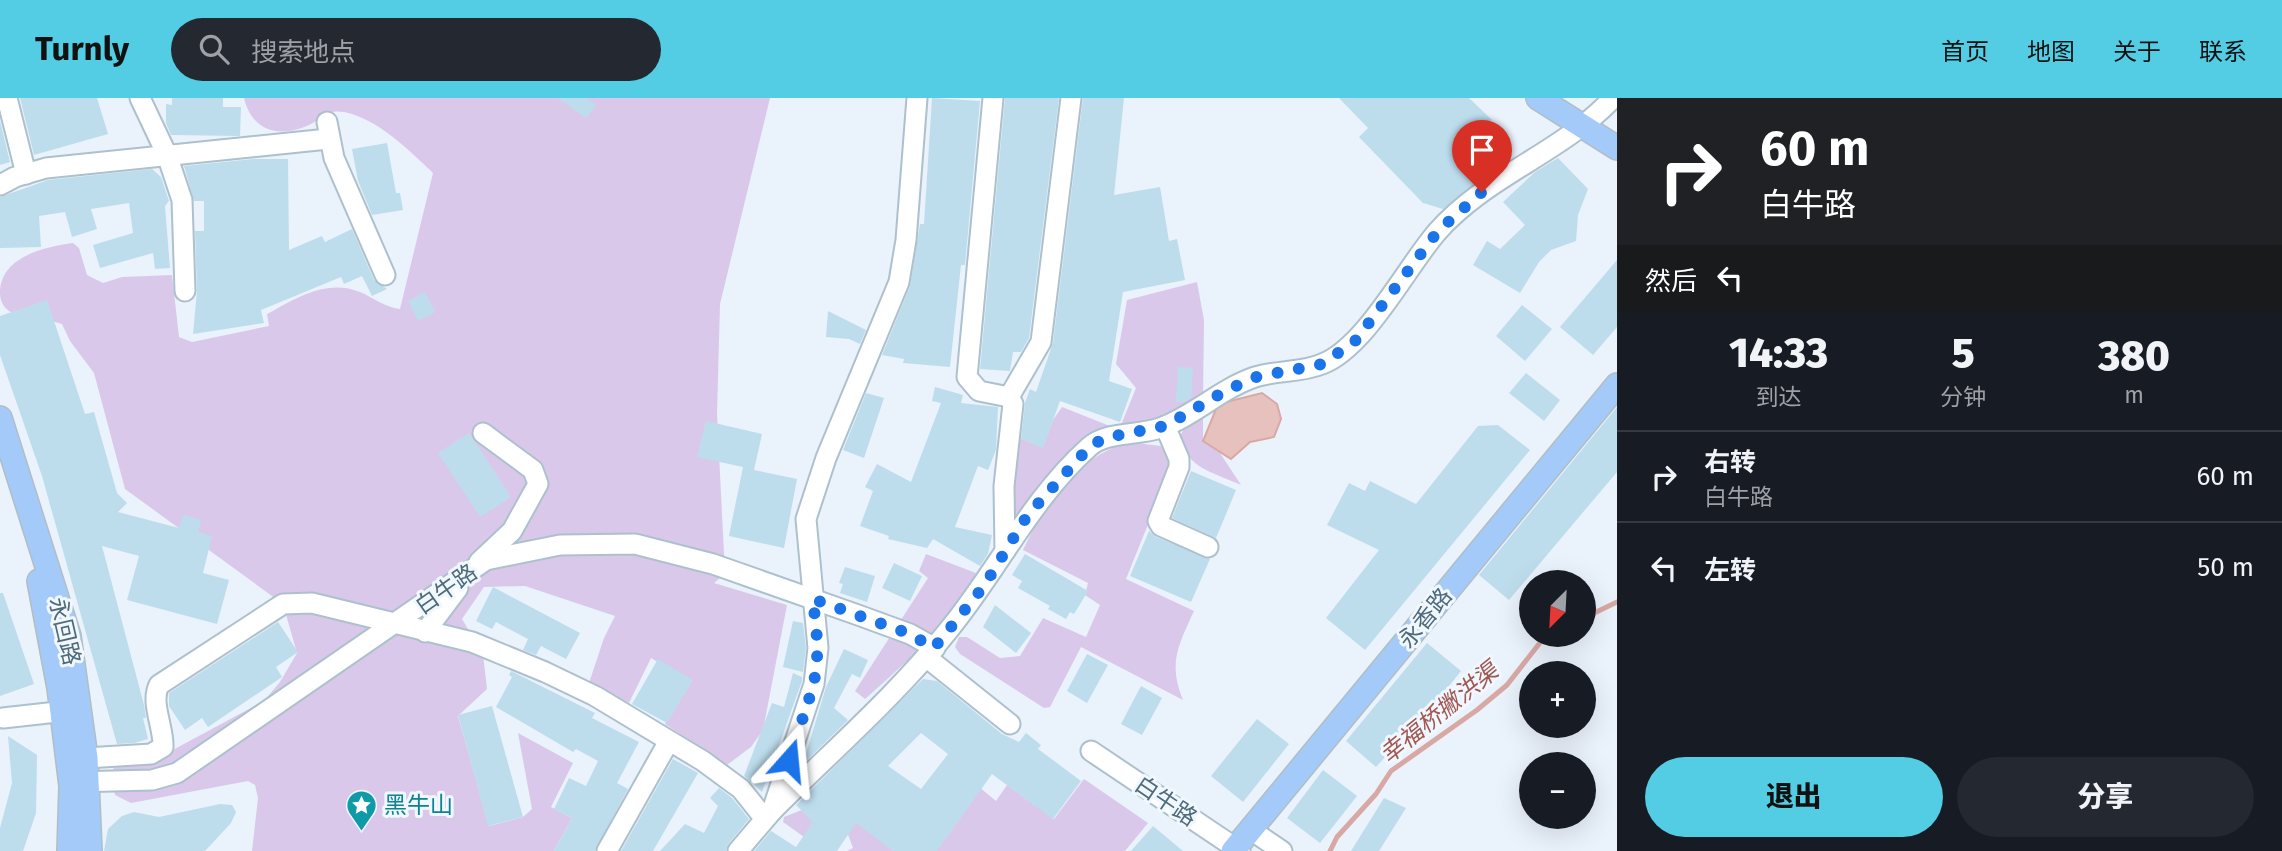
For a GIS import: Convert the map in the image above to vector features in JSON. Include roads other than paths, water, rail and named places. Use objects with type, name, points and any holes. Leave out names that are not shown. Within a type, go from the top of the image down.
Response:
[{"type":"main road","points":[[1538,98],[1617,148]]},
{"type":"main road","name":"永香路","points":[[1236,850],[1617,385]]},
{"type":"main road","name":"永回路","points":[[0,418],[69,636],[71,710],[90,851]]},
{"type":"main road","name":"永回路","points":[[0,466],[41,586],[71,710],[86,758],[79,781],[69,851]]},
{"type":"street","points":[[7,98],[26,174]]},
{"type":"street","points":[[140,98],[167,155],[182,200],[184,291]]},
{"type":"street","points":[[772,811],[814,684],[818,648],[806,519],[826,458],[899,282],[906,240],[917,98]]},
{"type":"street","points":[[993,98],[967,377],[978,391],[1009,397],[1013,404],[1005,473],[1005,553]]},
{"type":"street","points":[[1009,397],[1041,342],[1071,98]]},
{"type":"street","points":[[738,851],[772,811],[930,653],[984,586],[1027,516],[1091,445],[1109,437],[1165,426],[1227,390],[1256,377],[1323,364],[1356,340],[1438,231],[1482,192],[1593,119],[1613,98]]},
{"type":"street","points":[[0,185],[46,168],[167,155],[327,130],[348,194],[385,275]]},
{"type":"street","points":[[1165,426],[1179,459],[1179,467],[1158,521],[1161,526],[1208,547]]},
{"type":"street","points":[[425,632],[472,570],[512,531],[538,484],[533,470],[483,433]]},
{"type":"street","name":"白牛路","points":[[79,781],[152,780],[177,773],[486,560],[560,545],[635,544],[713,564],[910,634],[1010,724]]},
{"type":"street","points":[[86,758],[151,754],[163,747],[155,694],[159,685],[284,604],[312,603],[472,642],[545,672],[595,696],[669,741],[741,789],[761,814],[772,811]]},
{"type":"street","points":[[3,718],[71,710]]},
{"type":"street","points":[[607,851],[669,741]]},
{"type":"street","name":"白牛路","points":[[1091,751],[1236,850]]},
{"type":"street","points":[[1251,830],[1282,851]]},
{"type":"waterway","name":"幸福桥撇洪渠","points":[[1596,612],[1617,602]]},
{"type":"waterway","name":"幸福桥撇洪渠","points":[[1330,851],[1337,837],[1376,794],[1391,771],[1477,710],[1507,685],[1536,648]]},
{"type":"place","name":"黑牛山","points":[[361,832]]}]
